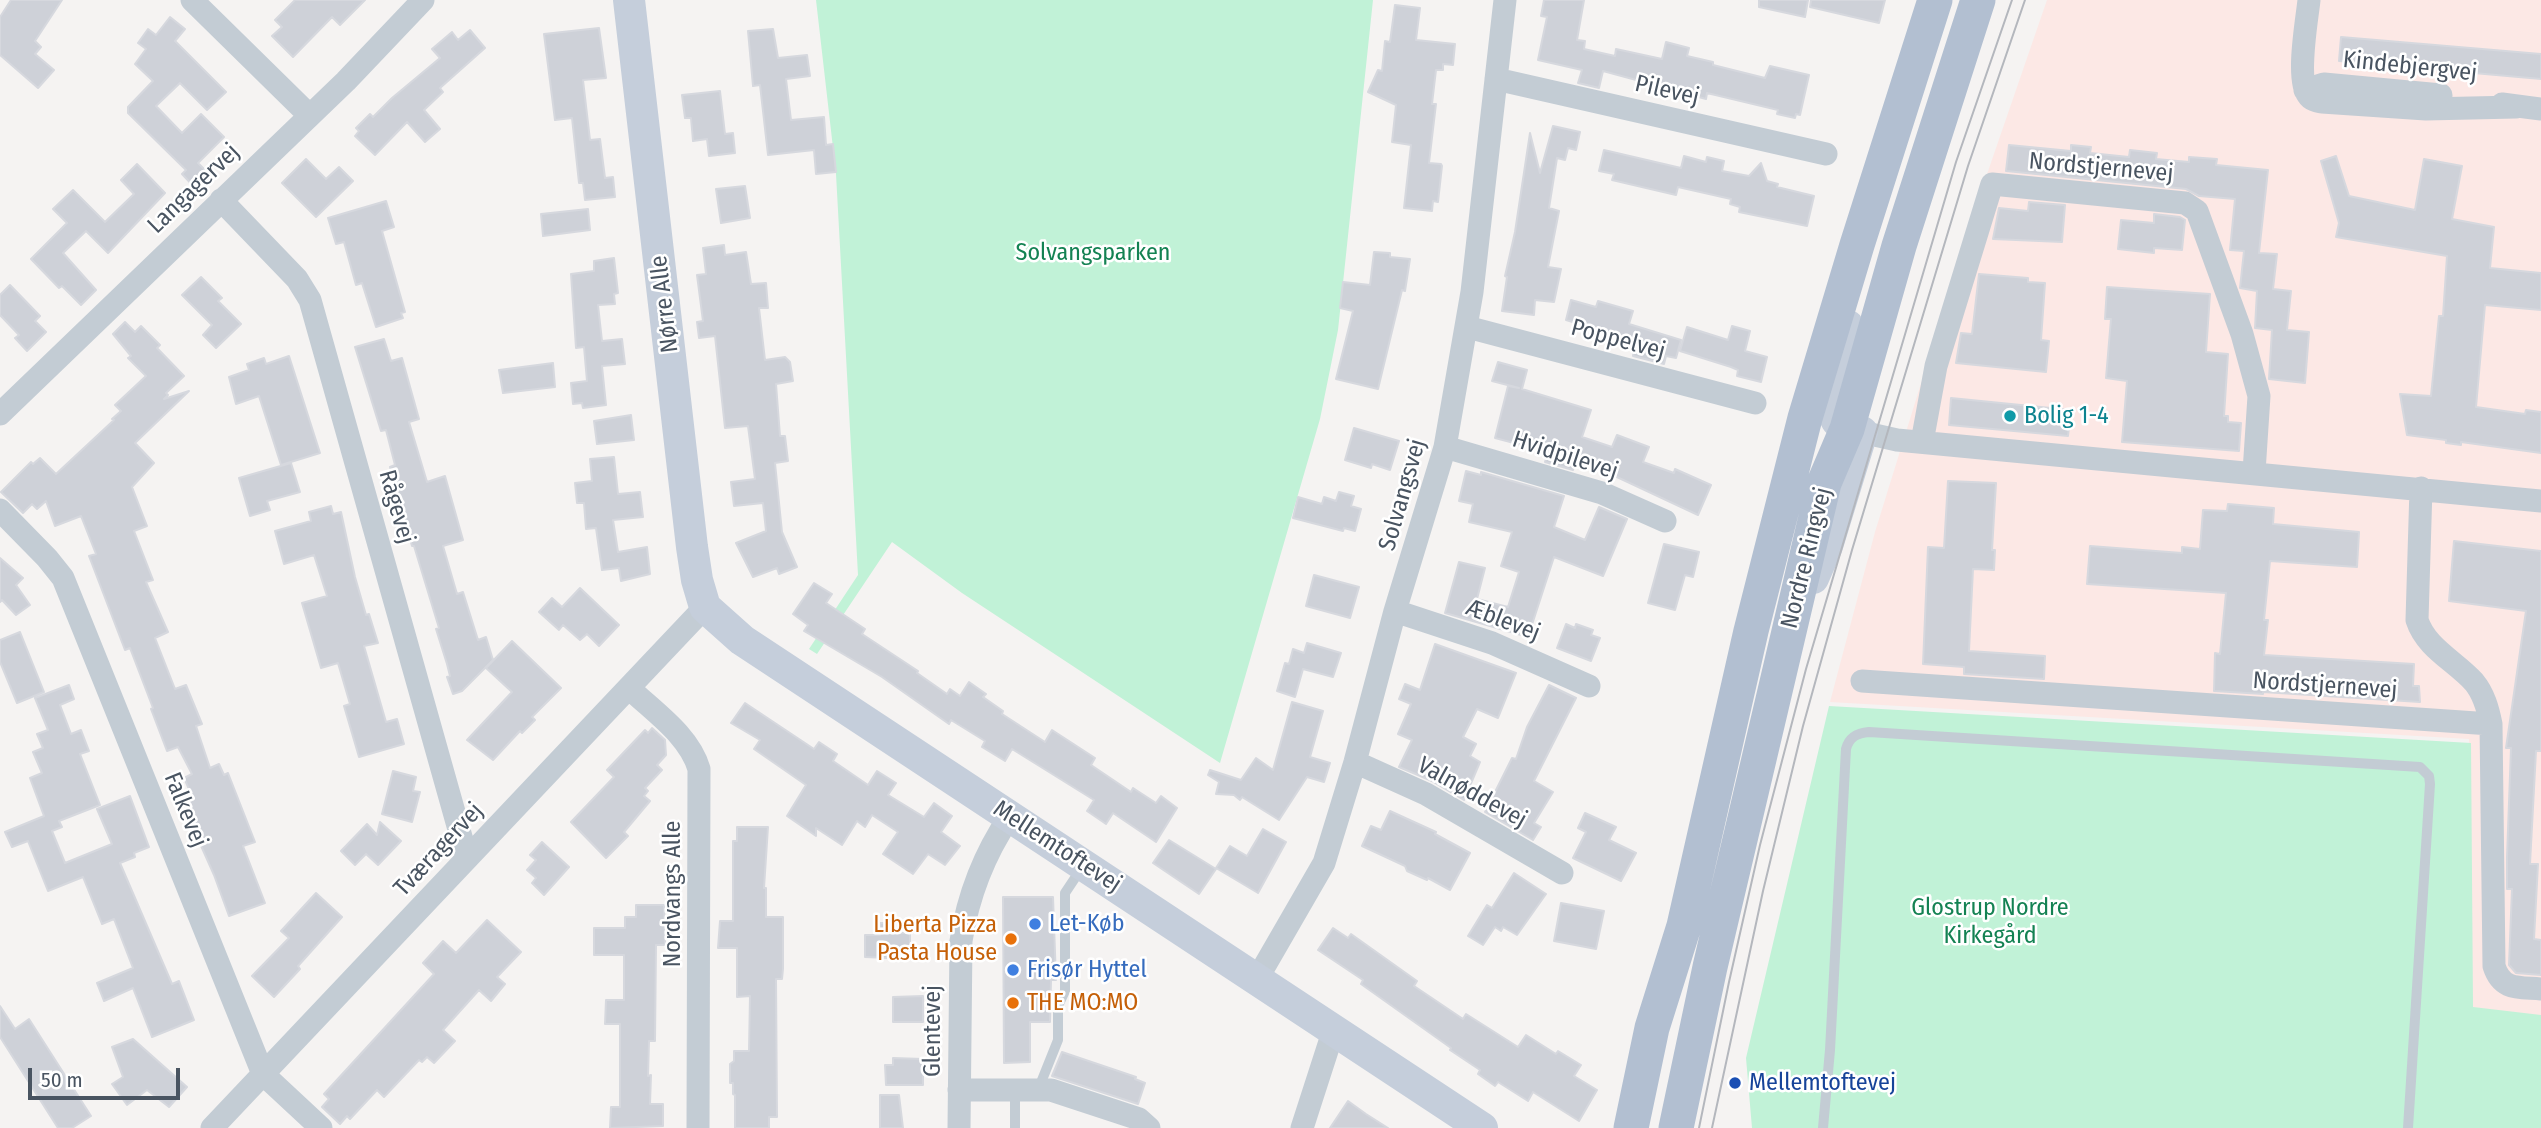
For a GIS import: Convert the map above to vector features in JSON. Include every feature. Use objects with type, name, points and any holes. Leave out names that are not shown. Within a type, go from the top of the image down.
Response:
[{"type":"main road","name":"Nordre Ringvej","points":[[1631,1128],[1652,1028],[1684,926],[1748,643],[1805,418],[1935,0]]},
{"type":"main road","name":"Nordre Ringvej","points":[[1676,1128],[1710,967],[1824,483],[1855,431],[1899,246],[1978,0]]},
{"type":"main road","points":[[1963,49],[1987,14],[1993,0]]},
{"type":"main road","points":[[1653,1128],[1684,926]]},
{"type":"street","points":[[192,0],[309,115]]},
{"type":"street","name":"Langagervej","points":[[0,414],[346,81],[422,0]]},
{"type":"street","name":"Nørre Alle","points":[[629,0],[692,547],[705,607]]},
{"type":"street","name":"Solvangsvej","points":[[1257,979],[1324,863],[1355,762],[1395,611],[1445,447],[1467,327],[1504,0]]},
{"type":"street","name":"Kindebjergvej","points":[[2309,0],[2303,72],[2305,90],[2320,85],[2333,85],[2459,96],[2541,109]]},
{"type":"street","name":"Pilevej","points":[[1496,79],[1826,154]]},
{"type":"street","name":"Nordstjernevej","points":[[1922,442],[1936,366],[1992,184],[2185,203],[2197,211],[2242,334],[2259,396],[2254,472]]},
{"type":"street","name":"Rågevej","points":[[221,201],[297,279],[310,300],[467,858]]},
{"type":"street","points":[[1855,431],[1838,421],[1830,408],[1854,299],[1857,245]]},
{"type":"street","name":"Poppelvej","points":[[1467,327],[1755,402]]},
{"type":"street","points":[[1805,418],[1897,440],[2541,501]]},
{"type":"street","name":"Hvidpilevej","points":[[1445,447],[1602,493],[1665,521]]},
{"type":"street","points":[[2421,488],[2417,620],[2422,635],[2474,682],[2488,709],[2491,724],[2494,966],[2501,981],[2509,986],[2541,989]]},
{"type":"street","name":"Falkevej","points":[[0,510],[63,578],[263,1074],[321,1128]]},
{"type":"street","name":"Tværagervej","points":[[212,1128],[705,607]]},
{"type":"street","name":"Mellemtoftevej","points":[[705,607],[742,640],[1482,1128]]},
{"type":"street","name":"Æblevej","points":[[1395,611],[1492,643],[1589,686]]},
{"type":"street","name":"Nordstjernevej","points":[[1862,681],[2491,724]]},
{"type":"street","name":"Nordvangs Alle","points":[[629,688],[685,741],[695,754],[699,769],[698,1128]]},
{"type":"street","name":"Valnøddevej","points":[[1355,762],[1426,794],[1562,873]]},
{"type":"street","name":"Glentevej","points":[[959,1128],[959,963],[963,929],[984,861],[1010,816]]},
{"type":"street","points":[[1302,1128],[1334,1029]]},
{"type":"street","name":"Glentevej","points":[[959,1090],[1051,1090],[1139,1119],[1149,1128]]},
{"type":"lane","points":[[1823,1128],[1846,750],[1853,736],[1869,732],[2420,767],[2429,776],[2430,783],[2408,1128]]},
{"type":"lane","points":[[1015,1128],[1026,1089],[1057,1042],[1058,1006],[1065,991],[1065,893],[1084,865]]},
{"type":"shaded area","points":[[2047,0],[2541,0],[2541,1017],[2472,1010],[2469,739],[1830,702],[1875,532],[1975,209]]},
{"type":"green space","name":"Solvangsparken","points":[[816,0],[1373,0],[1338,330],[1320,419],[1220,763],[962,593],[892,542],[817,654],[809,649],[858,575],[836,174]]},
{"type":"green space","name":"Glostrup Nordre Kirkegård","points":[[1829,706],[2471,743],[2473,1007],[2541,1015],[2541,1128],[1752,1128],[1746,1058]]},
{"type":"building","points":[[11,0],[62,0],[35,41],[41,47],[35,54],[54,70],[38,88],[0,55],[0,17]]},
{"type":"building","points":[[295,0],[365,0],[340,25],[332,17],[293,57],[272,36],[282,27],[275,20]]},
{"type":"building","points":[[1544,0],[1584,0],[1577,40],[1585,41],[1584,49],[1615,56],[1616,49],[1662,59],[1666,42],[1689,48],[1687,56],[1765,78],[1770,66],[1809,75],[1800,115],[1796,114],[1795,118],[1777,114],[1778,110],[1707,93],[1706,99],[1603,71],[1599,88],[1578,83],[1582,70],[1538,60],[1547,17],[1541,16]]},
{"type":"building","points":[[1759,0],[1808,0],[1805,17],[1759,7]]},
{"type":"building","points":[[1811,0],[1885,0],[1879,23],[1810,7]]},
{"type":"building","points":[[1395,5],[1420,8],[1416,40],[1455,44],[1453,65],[1443,64],[1443,70],[1436,70],[1432,104],[1436,104],[1429,163],[1442,166],[1438,202],[1433,201],[1432,211],[1404,208],[1411,145],[1392,142],[1396,105],[1368,92],[1378,70],[1382,71],[1385,41],[1390,42]]},
{"type":"building","points":[[170,17],[185,29],[175,41],[226,92],[207,110],[180,83],[156,106],[182,133],[201,114],[224,137],[198,163],[211,176],[197,190],[182,174],[186,170],[128,113],[128,107],[153,81],[135,64],[146,49],[138,43],[148,29],[156,35]]},
{"type":"building","points":[[599,28],[606,78],[583,80],[590,140],[600,139],[605,178],[613,177],[615,197],[585,200],[583,183],[579,183],[572,118],[555,120],[544,34]]},
{"type":"building","points":[[773,29],[778,58],[807,55],[810,76],[786,79],[791,120],[824,117],[826,145],[833,144],[836,172],[816,174],[814,150],[768,155],[760,85],[753,86],[748,31]]},
{"type":"building","points":[[470,30],[485,48],[440,88],[443,92],[424,110],[440,129],[425,142],[407,122],[375,155],[355,136],[359,131],[356,128],[370,114],[373,117],[440,58],[432,49],[452,32],[458,40]]},
{"type":"building","points":[[2341,37],[2541,54],[2541,79],[2339,61]]},
{"type":"building","points":[[720,91],[725,134],[733,133],[735,153],[709,156],[707,139],[693,141],[691,118],[685,118],[682,95]]},
{"type":"building","points":[[1553,126],[1580,132],[1576,150],[1568,148],[1565,160],[1557,158],[1549,208],[1559,211],[1548,267],[1561,269],[1554,302],[1535,300],[1534,315],[1502,311],[1505,276],[1515,232],[1530,133],[1540,173]]},
{"type":"building","points":[[2009,145],[2071,151],[2071,145],[2091,147],[2090,153],[2129,157],[2130,150],[2157,153],[2156,159],[2189,162],[2189,157],[2217,159],[2216,165],[2268,170],[2259,253],[2277,254],[2273,289],[2291,291],[2287,330],[2309,332],[2305,383],[2269,379],[2272,330],[2255,328],[2257,291],[2240,288],[2244,251],[2230,250],[2235,199],[2199,196],[2186,189],[2006,171]]},
{"type":"building","points":[[1604,150],[1681,168],[1684,156],[1706,162],[1707,157],[1724,161],[1722,171],[1749,176],[1761,163],[1767,181],[1778,184],[1777,187],[1814,196],[1807,226],[1739,212],[1740,207],[1730,204],[1731,199],[1678,187],[1676,195],[1612,180],[1614,174],[1599,171]]},
{"type":"building","points":[[2336,156],[2349,196],[2415,210],[2424,159],[2462,166],[2452,219],[2494,227],[2490,268],[2541,273],[2541,310],[2485,305],[2476,407],[2525,414],[2526,410],[2541,412],[2541,453],[2461,442],[2461,445],[2446,443],[2446,440],[2407,435],[2400,394],[2431,396],[2439,316],[2443,316],[2447,256],[2336,237],[2339,223],[2321,161]]},
{"type":"building","points":[[306,159],[326,179],[339,167],[353,181],[316,217],[282,183]]},
{"type":"building","points":[[137,164],[165,193],[108,253],[86,231],[63,253],[96,290],[81,305],[62,286],[59,288],[31,259],[67,223],[53,209],[73,190],[105,222],[134,194],[121,180]]},
{"type":"building","points":[[745,186],[750,218],[721,223],[716,189]]},
{"type":"building","points":[[386,201],[394,227],[382,231],[405,312],[401,313],[403,318],[376,327],[362,283],[356,285],[344,242],[336,244],[328,218]]},
{"type":"building","points":[[2029,202],[2065,205],[2062,242],[1993,239],[1999,208],[2028,211]]},
{"type":"building","points":[[588,209],[590,230],[543,236],[541,214]]},
{"type":"building","points":[[2154,214],[2185,220],[2182,250],[2154,248],[2154,253],[2118,249],[2121,220],[2154,223]]},
{"type":"building","points":[[724,245],[725,255],[746,252],[751,284],[766,283],[768,308],[759,308],[765,360],[785,357],[790,362],[793,381],[776,384],[780,436],[785,436],[788,461],[775,463],[782,532],[797,567],[779,574],[777,568],[753,577],[736,543],[766,531],[763,503],[734,506],[731,482],[755,479],[748,426],[725,428],[715,336],[699,338],[697,322],[703,321],[697,275],[706,274],[703,248]]},
{"type":"building","points":[[1374,252],[1410,259],[1405,291],[1402,290],[1378,389],[1336,379],[1353,311],[1340,308],[1343,282],[1370,285]]},
{"type":"building","points":[[614,258],[618,293],[614,294],[615,304],[598,305],[602,341],[622,339],[625,364],[602,366],[606,405],[583,408],[582,403],[573,404],[571,383],[587,381],[584,347],[576,348],[571,274],[594,271],[594,261]]},
{"type":"building","points":[[1979,274],[2028,278],[2028,282],[2045,283],[2041,340],[2049,341],[2046,372],[1956,363],[1961,333],[1972,334]]},
{"type":"building","points":[[201,277],[222,298],[218,301],[241,324],[216,348],[203,335],[212,325],[182,295]]},
{"type":"building","points":[[10,285],[40,316],[35,321],[46,332],[27,351],[15,338],[19,335],[0,315],[0,295]]},
{"type":"building","points":[[2107,287],[2210,294],[2206,352],[2228,354],[2224,416],[2228,416],[2228,422],[2241,423],[2239,451],[2122,442],[2127,381],[2106,378],[2111,319],[2105,319]]},
{"type":"building","points":[[1571,300],[1596,307],[1598,301],[1633,311],[1629,324],[1681,340],[1676,358],[1666,356],[1664,364],[1633,356],[1634,350],[1620,346],[1622,337],[1566,320]]},
{"type":"building","points":[[125,322],[135,332],[141,326],[160,345],[157,348],[184,376],[166,393],[168,395],[164,399],[189,391],[135,443],[154,463],[132,487],[147,526],[134,531],[153,580],[146,582],[168,632],[155,638],[175,689],[186,685],[202,724],[196,726],[210,768],[219,764],[224,775],[228,773],[255,842],[243,846],[265,903],[229,916],[182,803],[193,798],[184,778],[192,774],[178,747],[167,751],[130,648],[125,650],[89,556],[96,554],[81,516],[55,526],[46,501],[37,509],[32,504],[23,513],[1,492],[31,462],[33,464],[40,458],[56,474],[121,411],[115,405],[146,376],[128,358],[131,356],[113,334]]},
{"type":"building","points":[[1732,326],[1750,331],[1745,351],[1767,357],[1761,382],[1737,376],[1738,370],[1731,367],[1680,351],[1687,327],[1728,340]]},
{"type":"building","points":[[384,339],[391,361],[402,358],[419,419],[409,422],[427,482],[445,476],[463,540],[443,546],[457,594],[463,592],[478,640],[486,637],[493,660],[462,691],[453,694],[436,629],[439,628],[390,467],[395,465],[386,430],[381,431],[355,347]]},
{"type":"building","points":[[289,356],[320,453],[281,465],[259,396],[236,404],[229,377],[249,370],[247,364],[264,358],[266,364]]},
{"type":"building","points":[[1498,362],[1527,370],[1522,389],[1591,410],[1582,437],[1612,447],[1617,435],[1649,447],[1643,462],[1674,473],[1675,469],[1711,485],[1698,515],[1587,463],[1575,462],[1573,470],[1545,462],[1548,452],[1495,438],[1508,386],[1519,388],[1492,381]]},
{"type":"building","points":[[553,363],[555,387],[503,393],[499,370]]},
{"type":"building","name":"Bolig 1-4","points":[[1951,398],[2071,410],[2068,436],[1949,425]]},
{"type":"building","points":[[631,415],[634,440],[597,444],[594,421]]},
{"type":"building","points":[[1354,428],[1399,441],[1390,470],[1372,464],[1371,468],[1345,460]]},
{"type":"building","points":[[614,457],[618,494],[640,492],[643,517],[613,520],[618,552],[647,547],[650,574],[621,581],[619,568],[602,570],[596,528],[586,529],[584,503],[577,503],[575,483],[592,481],[590,459]]},
{"type":"building","points":[[291,463],[300,492],[267,501],[270,510],[250,516],[239,478]]},
{"type":"building","points":[[1466,471],[1481,475],[1481,472],[1564,496],[1554,527],[1585,540],[1599,507],[1627,519],[1603,576],[1554,557],[1528,637],[1445,613],[1459,562],[1485,568],[1477,599],[1508,607],[1519,572],[1501,566],[1512,532],[1469,522],[1473,504],[1459,501]]},
{"type":"building","points":[[1948,481],[1996,483],[1992,550],[1995,550],[1994,570],[1973,569],[1969,651],[2045,656],[2044,679],[1964,674],[1964,667],[1923,664],[1928,547],[1944,548]]},
{"type":"building","points":[[1339,492],[1354,496],[1351,506],[1361,509],[1355,531],[1344,528],[1343,531],[1293,518],[1298,497],[1322,504],[1324,497],[1336,501]]},
{"type":"building","points":[[2228,504],[2274,508],[2273,524],[2359,532],[2357,567],[2270,561],[2264,620],[2268,620],[2264,655],[2414,664],[2413,686],[2419,686],[2420,702],[2214,691],[2215,653],[2220,654],[2226,593],[2087,584],[2090,546],[2182,553],[2182,547],[2200,549],[2203,510],[2227,511]]},
{"type":"building","points":[[331,506],[333,514],[341,512],[355,577],[366,615],[369,614],[378,643],[364,646],[386,722],[397,719],[404,744],[359,757],[344,706],[350,704],[338,663],[321,668],[302,603],[327,596],[314,555],[284,564],[275,531],[311,521],[309,512]]},
{"type":"building","points":[[2454,541],[2541,551],[2541,751],[2536,751],[2530,864],[2538,864],[2534,939],[2541,940],[2541,975],[2516,973],[2509,965],[2512,889],[2507,889],[2507,857],[2511,748],[2506,748],[2526,611],[2449,601]]},
{"type":"building","points":[[1664,544],[1699,552],[1693,577],[1685,575],[1675,610],[1648,603]]},
{"type":"building","points":[[0,558],[23,578],[16,585],[30,605],[16,615],[2,600],[0,602]]},
{"type":"building","points":[[1314,575],[1359,587],[1350,618],[1306,606]]},
{"type":"building","points":[[814,583],[832,594],[826,603],[865,629],[862,634],[947,694],[950,689],[960,696],[969,682],[986,694],[983,697],[1003,711],[1002,714],[1045,742],[1052,730],[1095,758],[1091,765],[1131,792],[1133,788],[1156,803],[1161,796],[1177,808],[1156,842],[1113,813],[1106,824],[1087,811],[1094,800],[1012,749],[1005,761],[982,747],[985,741],[951,720],[949,724],[882,677],[804,631],[808,625],[793,614]]},
{"type":"building","points":[[580,588],[619,625],[599,646],[587,634],[580,640],[563,625],[559,630],[539,612],[552,598],[562,607]]},
{"type":"building","points":[[1566,624],[1575,628],[1576,624],[1593,630],[1591,635],[1600,638],[1591,661],[1557,648]]},
{"type":"building","points":[[20,632],[44,692],[17,703],[0,662],[0,640]]},
{"type":"building","points":[[512,641],[561,688],[532,717],[535,720],[522,733],[520,731],[493,760],[467,740],[512,692],[486,668]]},
{"type":"building","points":[[1307,643],[1341,653],[1333,677],[1303,669],[1295,697],[1277,691],[1285,663],[1289,664],[1293,649],[1304,653]]},
{"type":"building","points":[[1435,644],[1516,673],[1498,718],[1477,709],[1463,737],[1476,744],[1470,756],[1480,762],[1464,800],[1432,781],[1399,767],[1412,740],[1398,734],[1411,704],[1399,699],[1405,684],[1420,690]]},
{"type":"building","points":[[69,685],[74,699],[60,705],[71,734],[81,730],[89,751],[80,754],[100,805],[59,821],[62,827],[52,831],[65,863],[112,844],[97,809],[130,796],[149,847],[120,863],[172,984],[179,981],[194,1020],[152,1037],[133,988],[104,1001],[97,983],[133,968],[114,919],[102,924],[83,877],[48,891],[28,841],[12,847],[5,832],[44,816],[30,778],[42,773],[33,752],[43,748],[37,734],[48,730],[35,698]]},
{"type":"building","points":[[1549,685],[1576,698],[1534,781],[1553,792],[1534,823],[1541,827],[1533,840],[1485,812],[1512,758],[1516,759],[1527,727]]},
{"type":"building","points":[[1292,702],[1323,711],[1310,757],[1330,763],[1324,782],[1307,777],[1279,820],[1242,797],[1240,800],[1234,795],[1216,794],[1219,782],[1208,775],[1210,770],[1241,780],[1256,758],[1273,770]]},
{"type":"building","points":[[745,703],[814,749],[819,742],[837,754],[833,761],[868,785],[877,771],[896,783],[888,795],[924,817],[934,803],[952,816],[941,832],[960,846],[945,865],[928,854],[913,874],[883,854],[898,832],[872,815],[865,827],[857,821],[842,845],[816,828],[816,836],[787,816],[806,785],[754,749],[760,740],[731,723]]},
{"type":"building","points":[[652,728],[665,740],[666,755],[657,765],[662,770],[645,788],[648,791],[644,796],[650,801],[624,832],[628,836],[606,858],[571,822],[614,777],[607,770],[645,730],[648,733]]},
{"type":"building","points":[[393,771],[416,777],[413,791],[420,792],[412,822],[382,814]]},
{"type":"building","points":[[1390,811],[1436,832],[1435,834],[1470,853],[1450,890],[1407,871],[1405,866],[1362,846],[1371,826],[1381,830]]},
{"type":"building","points":[[1585,813],[1616,827],[1609,840],[1636,853],[1621,881],[1573,858],[1586,832],[1578,828]]},
{"type":"building","points":[[380,822],[401,841],[378,865],[366,854],[355,865],[341,851],[367,824],[377,835]]},
{"type":"building","points":[[737,827],[768,827],[764,888],[766,917],[783,917],[782,979],[776,979],[777,1117],[769,1117],[769,1128],[735,1128],[735,1095],[733,1083],[730,1083],[730,1064],[734,1061],[734,1051],[749,1051],[750,996],[737,997],[737,948],[718,948],[720,921],[733,921],[733,841],[737,841]]},
{"type":"building","points":[[1263,829],[1286,842],[1258,893],[1216,868],[1230,846],[1247,856]]},
{"type":"building","points":[[1169,840],[1216,869],[1199,894],[1153,863]]},
{"type":"building","points":[[542,842],[569,867],[544,895],[532,883],[536,878],[527,870],[536,860],[530,855]]},
{"type":"building","points":[[1514,873],[1546,894],[1517,935],[1503,927],[1501,931],[1495,927],[1483,945],[1468,936],[1487,905],[1492,908]]},
{"type":"building","points":[[316,893],[342,917],[274,997],[252,976],[289,938],[281,931]]},
{"type":"building","points":[[1003,897],[1053,897],[1056,980],[1051,980],[1050,1022],[1030,1022],[1030,1062],[1004,1063]]},
{"type":"building","points":[[1561,903],[1604,911],[1596,949],[1554,941]]},
{"type":"building","points":[[636,905],[664,905],[665,945],[656,945],[655,1041],[649,1041],[648,1076],[651,1075],[650,1104],[663,1104],[663,1126],[610,1128],[611,1107],[620,1107],[620,1024],[605,1024],[606,1000],[624,1000],[624,955],[594,955],[594,928],[625,928],[625,917],[636,917]]},
{"type":"building","points":[[487,920],[521,952],[497,977],[505,984],[491,1001],[479,990],[443,1030],[455,1041],[434,1063],[427,1057],[422,1062],[419,1060],[384,1097],[377,1090],[350,1119],[347,1116],[340,1124],[322,1107],[329,1099],[324,1094],[434,974],[423,963],[443,941],[456,953]]},
{"type":"building","points":[[880,923],[900,923],[899,933],[910,933],[910,959],[865,957],[865,935],[880,935]]},
{"type":"building","points":[[1333,928],[1348,938],[1351,934],[1417,981],[1414,986],[1463,1019],[1466,1014],[1518,1047],[1526,1035],[1556,1054],[1558,1051],[1581,1065],[1574,1076],[1597,1090],[1579,1121],[1533,1092],[1528,1101],[1498,1082],[1495,1086],[1478,1074],[1480,1070],[1361,984],[1363,980],[1318,950]]},
{"type":"building","points":[[923,996],[923,1022],[893,1022],[893,997]]},
{"type":"building","points":[[0,1006],[15,1029],[29,1019],[91,1116],[72,1128],[58,1128],[0,1037]]},
{"type":"building","points":[[133,1039],[187,1087],[169,1107],[147,1090],[127,1105],[112,1084],[123,1077],[112,1047]]},
{"type":"building","points":[[1062,1052],[1136,1077],[1135,1079],[1145,1083],[1138,1104],[1052,1076]]},
{"type":"building","points":[[893,1058],[923,1059],[923,1085],[886,1085],[885,1065],[893,1065]]},
{"type":"building","points":[[880,1095],[899,1095],[903,1128],[880,1128]]},
{"type":"building","points":[[1348,1101],[1366,1114],[1388,1128],[1330,1128]]},
{"type":"tram line","points":[[1699,1128],[1760,845],[1806,669],[1956,162],[2012,0]]},
{"type":"tram line","points":[[1712,1128],[1763,891],[1803,726],[1852,550],[1968,166],[2025,0]]},
{"type":"place","name":"Bolig 1-4","points":[[2010,416]]},
{"type":"place","name":"Let-Køb","points":[[1035,924]]},
{"type":"place","name":"Liberta Pizza Pasta House","points":[[1011,939]]},
{"type":"place","name":"Frisør Hyttel","points":[[1013,970]]},
{"type":"place","name":"THE MO:MO","points":[[1013,1003]]},
{"type":"place","name":"Mellemtoftevej","points":[[1735,1083]]}]
